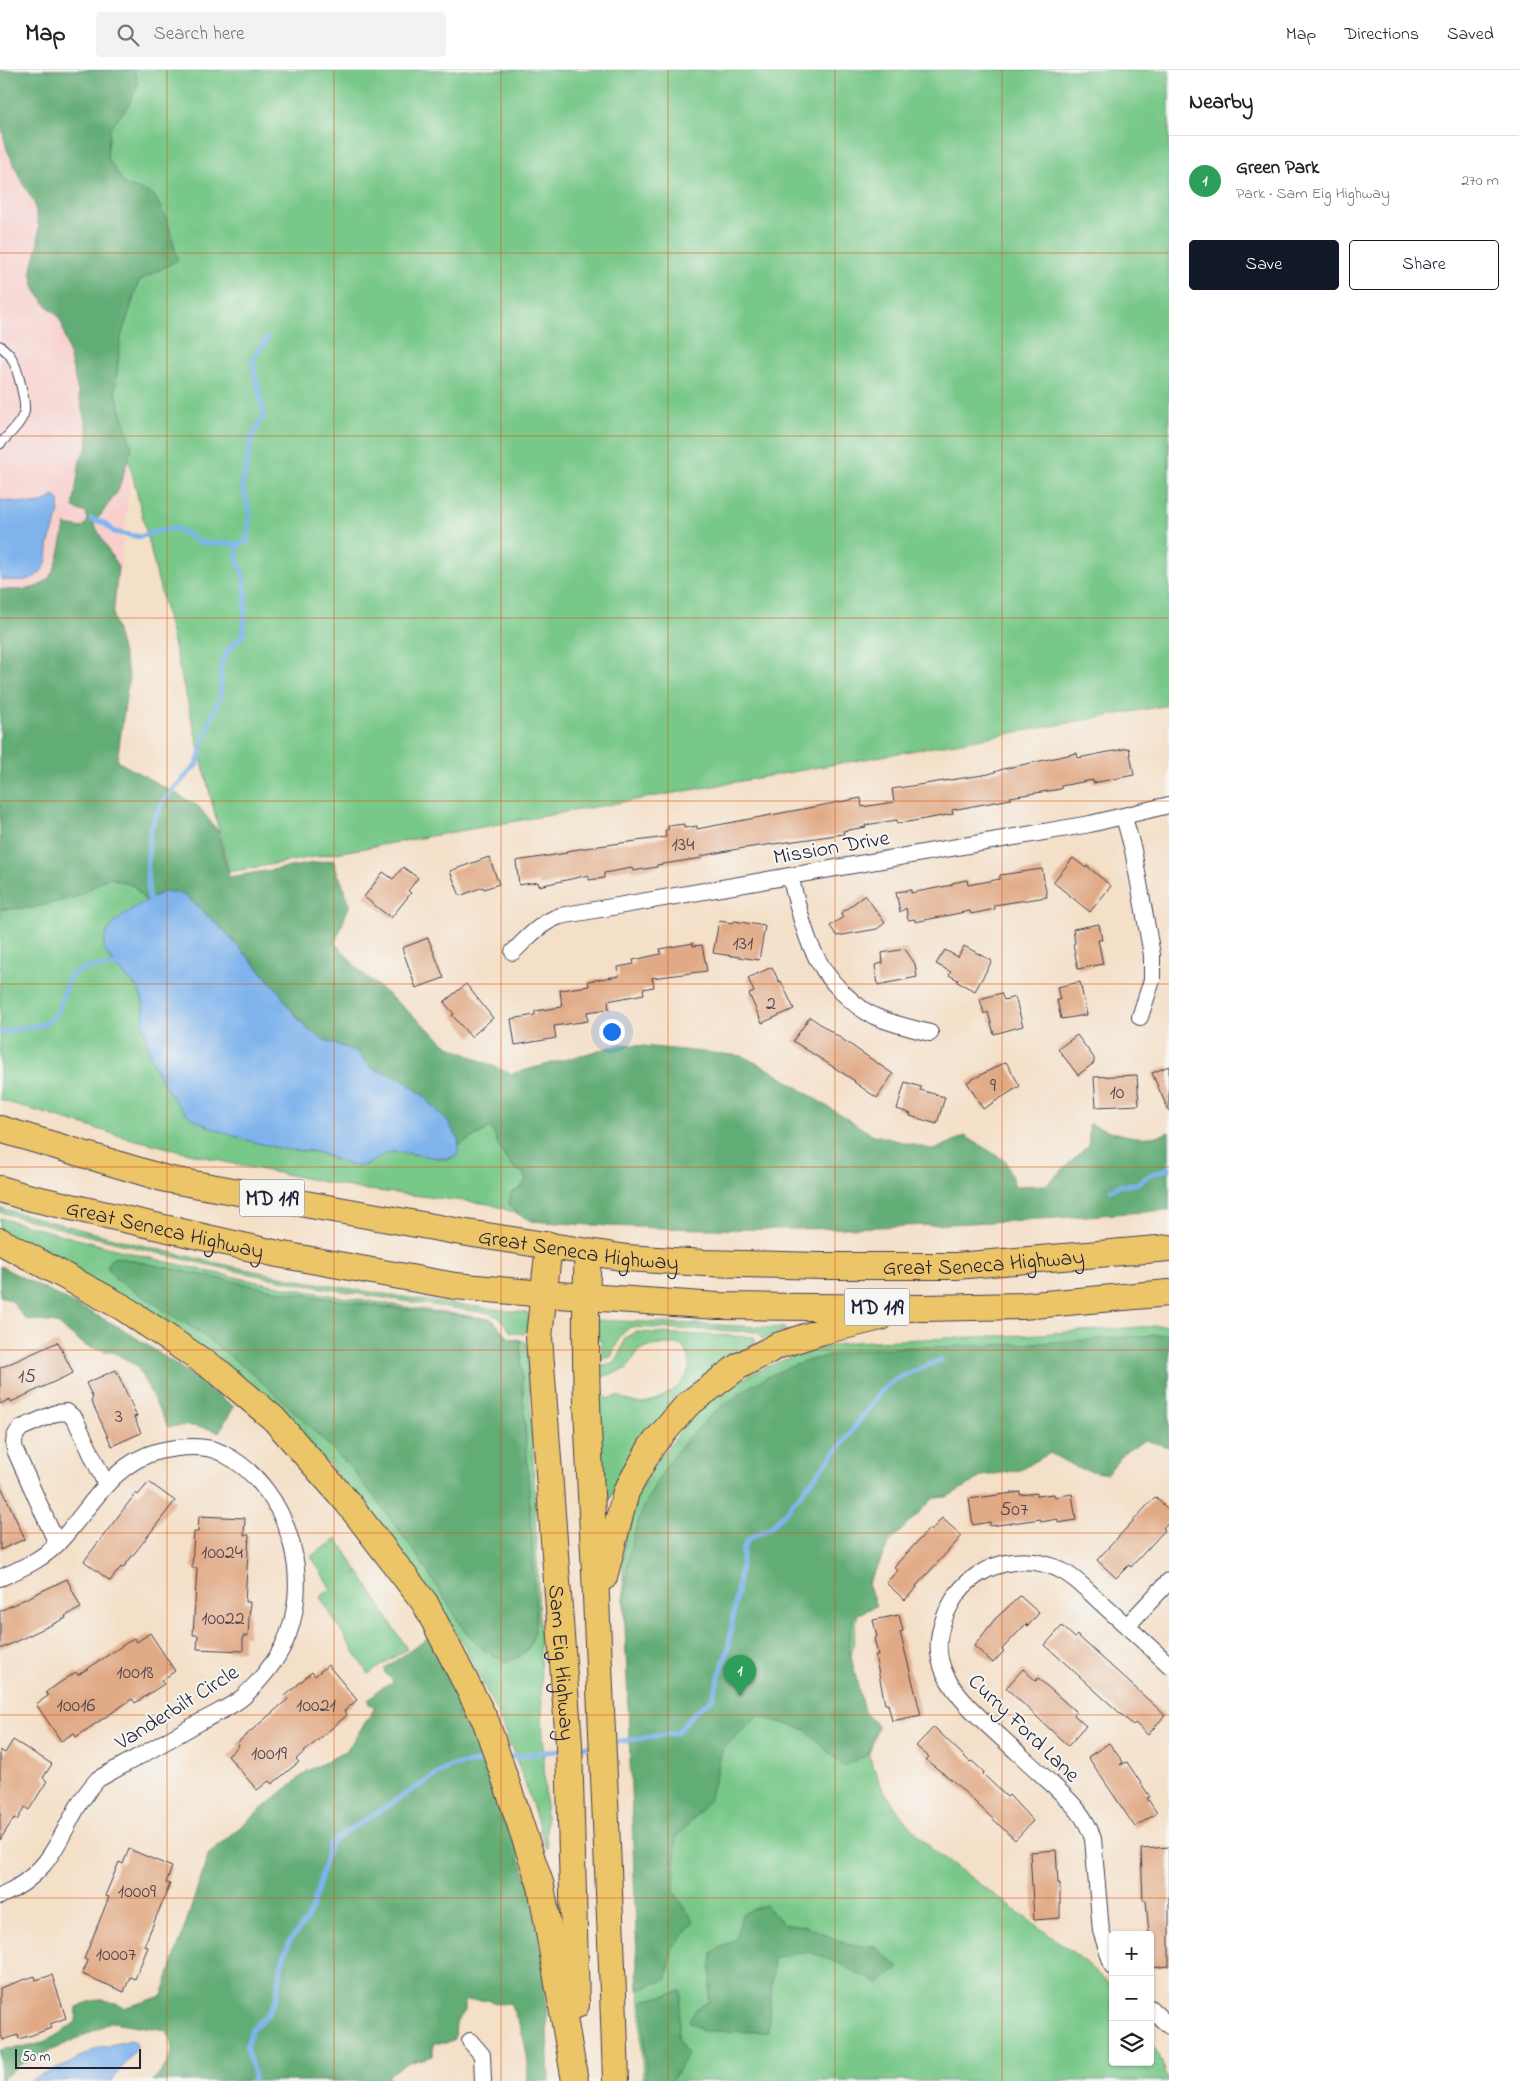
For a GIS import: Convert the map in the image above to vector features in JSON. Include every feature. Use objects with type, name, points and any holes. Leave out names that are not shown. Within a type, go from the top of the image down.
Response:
[{"type":"main road","name":"Great Seneca Highway","points":[[0,1130],[166,1179],[461,1232],[627,1258],[704,1263],[821,1266],[956,1266],[1169,1248]]},
{"type":"main road","name":"Great Seneca Highway","points":[[0,1189],[23,1196],[278,1254],[454,1286],[544,1294],[717,1306],[924,1308],[1022,1306],[1169,1292]]},
{"type":"main road","points":[[0,1241],[122,1307],[220,1373],[274,1419],[348,1503],[425,1603],[486,1722],[540,1886],[577,2081]]},
{"type":"main road","name":"Sam Eig Highway","points":[[549,1245],[539,1337],[569,1748],[577,2081]]},
{"type":"main road","name":"Sam Eig Highway","points":[[588,1253],[586,1297],[588,1423],[610,1879],[616,2081]]},
{"type":"main road","points":[[596,1610],[626,1492],[651,1447],[687,1405],[739,1366],[777,1346],[823,1331],[924,1308]]},
{"type":"street","name":"Mission Drive","points":[[513,952],[548,920],[560,916],[1124,817],[1169,805]]},
{"type":"street","points":[[1124,817],[1133,850],[1152,955],[1152,980],[1140,1017]]},
{"type":"street","points":[[790,876],[806,938],[818,964],[834,984],[857,1007],[874,1016],[930,1033]]},
{"type":"street","points":[[57,1544],[15,1450],[14,1438],[21,1428],[56,1413],[67,1412],[75,1419],[106,1485]]},
{"type":"street","name":"Vanderbilt Circle","points":[[0,1578],[38,1559],[57,1544],[106,1485],[124,1467],[142,1456],[161,1451],[204,1448],[222,1452],[257,1480],[276,1505],[290,1536],[297,1567],[297,1596],[292,1619],[276,1658],[262,1678],[241,1698],[98,1780],[89,1790],[52,1855],[41,1870],[0,1896]]},
{"type":"street","name":"Curry Ford Lane","points":[[1109,1955],[1101,1931],[1093,1839],[1084,1818],[1066,1797],[959,1697],[950,1686],[945,1675],[939,1640],[940,1629],[947,1610],[966,1584],[994,1566],[1021,1561],[1035,1562],[1065,1572],[1169,1664]]},
{"type":"street","points":[[1127,1626],[1169,1581]]},
{"type":"street","points":[[1154,2012],[1169,2025]]},
{"type":"street","points":[[470,2041],[482,2054],[483,2081]]},
{"type":"lane","points":[[0,346],[8,353],[14,363],[25,403],[25,411],[21,419],[0,444]]},
{"type":"shaded area","points":[[0,70],[21,70],[131,476],[108,664],[0,695]]},
{"type":"green space","points":[[0,70],[134,70],[138,84],[128,106],[110,129],[107,157],[124,184],[154,195],[167,220],[178,260],[139,281],[121,337],[115,390],[132,447],[118,491],[94,524],[118,567],[113,617],[129,676],[117,761],[198,806],[217,830],[229,877],[333,860],[350,904],[335,943],[360,971],[450,1047],[511,1074],[623,1044],[742,1056],[770,1070],[871,1134],[934,1150],[965,1136],[1006,1161],[1015,1186],[1046,1185],[1089,1145],[1089,1124],[1119,1134],[1139,1137],[1149,1137],[1169,1132],[1169,1210],[1010,1221],[850,1228],[690,1229],[531,1221],[516,1213],[509,1204],[511,1193],[521,1188],[526,1180],[523,1173],[507,1160],[491,1127],[459,1145],[458,1139],[448,1122],[423,1095],[403,1080],[372,1068],[357,1052],[322,1039],[307,1029],[264,974],[225,932],[186,896],[149,898],[146,901],[134,886],[109,877],[76,897],[31,908],[0,909],[0,589],[18,590],[42,584],[50,577],[55,567],[65,525],[82,528],[88,521],[86,513],[73,508],[80,460],[88,445],[87,429],[62,324],[58,316],[46,305],[35,289],[31,271],[38,246],[39,227],[34,202],[21,180],[7,149],[0,121]]},
{"type":"green space","points":[[34,70],[1169,70],[1169,705],[229,872]]},
{"type":"green space","points":[[109,877],[134,886],[146,901],[125,914],[116,966],[137,987],[145,1006],[144,1026],[154,1068],[166,1085],[265,1144],[290,1150],[316,1152],[348,1165],[367,1165],[382,1154],[396,1152],[426,1155],[447,1160],[456,1156],[459,1145],[491,1127],[507,1159],[523,1173],[526,1180],[509,1204],[516,1213],[490,1204],[360,1189],[238,1165],[124,1137],[0,1100],[0,909],[31,908],[76,897]]},
{"type":"green space","points":[[0,1208],[167,1252],[269,1274],[397,1296],[527,1313],[529,1315],[527,1332],[522,1334],[511,1332],[500,1318],[489,1313],[328,1289],[264,1277],[145,1250],[29,1220],[0,1212]]},
{"type":"green space","points":[[0,1218],[158,1260],[253,1281],[342,1297],[492,1319],[509,1338],[521,1340],[527,1343],[533,1454],[546,1849],[527,1789],[507,1736],[484,1685],[457,1634],[455,1635],[327,1462],[0,1235]],"holes":[[[115,1257],[279,1291],[375,1306],[487,1319],[495,1323],[507,1338],[520,1341],[533,1557],[420,1560],[387,1513],[352,1469],[299,1414],[211,1341],[116,1279]]]},
{"type":"green space","points":[[115,1257],[279,1291],[375,1306],[487,1319],[495,1323],[507,1338],[520,1341],[536,1616],[532,1640],[525,1652],[513,1660],[504,1662],[483,1649],[466,1633],[420,1560],[389,1516],[352,1469],[299,1416],[252,1373],[199,1332],[116,1279],[107,1267],[109,1261]]},
{"type":"green space","points":[[0,1266],[123,1329],[186,1371],[234,1407],[219,1432],[194,1426],[168,1427],[137,1366],[115,1353],[86,1346],[56,1323],[25,1319],[12,1301],[0,1296]]},
{"type":"green space","points":[[597,1320],[784,1328],[786,1330],[762,1339],[758,1332],[630,1327],[621,1335],[611,1357],[602,1359],[601,1340],[594,1340]]},
{"type":"green space","points":[[1169,1325],[1169,1424],[1000,1454],[920,1507],[888,1546],[867,1586],[858,1612],[851,1657],[861,1736],[881,1786],[902,1817],[933,1850],[1078,1956],[1109,1984],[1109,2066],[1154,2066],[1154,2048],[1169,2081],[643,2081],[623,1575],[626,1530],[638,1493],[658,1460],[701,1408],[735,1383],[772,1364],[812,1351],[853,1342],[1023,1335]]},
{"type":"green space","points":[[635,1332],[754,1337],[756,1342],[714,1368],[674,1401],[619,1479],[605,1510],[595,1366],[613,1364],[620,1354],[625,1338]],"holes":[[[677,1344],[684,1348],[689,1358],[689,1367],[686,1376],[680,1384],[663,1397],[639,1403],[617,1396],[608,1399],[600,1392],[600,1378],[626,1369],[638,1351],[646,1347]]]},
{"type":"green space","points":[[1169,1334],[1169,1447],[1145,1440],[1125,1452],[1107,1474],[1077,1468],[1050,1453],[1020,1470],[983,1476],[947,1497],[934,1498],[902,1530],[888,1539],[878,1567],[867,1581],[876,1606],[854,1616],[848,1644],[864,1712],[878,1726],[869,1754],[843,1766],[806,1730],[759,1716],[723,1748],[709,1801],[676,1838],[674,1892],[694,1921],[672,1950],[667,1979],[638,1990],[625,1613],[626,1576],[636,1529],[650,1495],[668,1464],[691,1435],[718,1410],[748,1388],[780,1371],[814,1359],[871,1349],[1018,1344]]},
{"type":"green space","points":[[337,1539],[358,1571],[354,1574],[359,1572],[407,1649],[368,1674],[320,1597],[331,1589],[311,1556]]},
{"type":"green space","points":[[431,1636],[462,1693],[531,1890],[545,1974],[549,2081],[525,2081],[528,2080],[526,2049],[510,2003],[498,2004],[488,2000],[465,2001],[465,2011],[456,2023],[455,2039],[446,2043],[433,2043],[433,2056],[405,2064],[389,2075],[388,2081],[153,2081],[167,2063],[172,2051],[172,2045],[165,2030],[112,2022],[18,2066],[0,2081],[0,2050],[31,2046],[55,2036],[76,2022],[77,2007],[96,2000],[106,2000],[124,2008],[162,1996],[209,1853],[306,1772],[346,1751],[373,1711],[374,1707],[369,1704],[368,1700],[379,1689],[393,1681],[384,1672],[385,1668]]},
{"type":"green space","points":[[765,1905],[784,1924],[806,1926],[849,1945],[875,1946],[899,1968],[879,1984],[841,1964],[809,1952],[774,1957],[768,2032],[702,2031],[689,2021],[697,2008],[709,2002],[712,1953],[736,1938],[742,1914]]},
{"type":"green space","points":[[682,1991],[678,2038],[687,2054],[672,2081],[646,2081],[643,2001]]},
{"type":"water","points":[[54,496],[59,500],[59,511],[49,542],[46,562],[41,571],[26,580],[0,579],[0,500],[35,504],[45,502]]},
{"type":"water","points":[[164,892],[175,892],[186,896],[225,932],[278,990],[289,1008],[307,1029],[322,1039],[357,1052],[372,1068],[403,1080],[423,1095],[448,1122],[458,1139],[459,1150],[456,1157],[443,1158],[391,1152],[369,1164],[353,1166],[316,1152],[279,1148],[232,1136],[202,1123],[182,1109],[162,1081],[149,1051],[141,995],[136,986],[117,968],[104,947],[106,936],[118,920],[127,912]]},
{"type":"water","points":[[132,2040],[136,2043],[137,2048],[111,2081],[29,2081],[68,2064],[97,2048]]},
{"type":"building","points":[[1129,748],[1134,775],[1093,783],[1093,780],[1061,786],[1061,789],[1010,797],[1011,799],[952,810],[953,814],[908,822],[897,823],[897,820],[865,825],[866,827],[843,831],[844,834],[738,849],[633,871],[632,868],[604,873],[604,878],[589,880],[589,875],[539,886],[538,882],[519,885],[516,861],[567,853],[566,851],[666,837],[665,830],[668,830],[668,826],[684,824],[684,828],[697,826],[697,829],[861,798],[862,807],[894,802],[892,789],[989,774],[1003,769],[1077,753],[1078,758]]},
{"type":"building","points":[[489,857],[499,884],[484,889],[483,887],[460,896],[450,871]]},
{"type":"building","points":[[1073,858],[1086,868],[1087,866],[1111,886],[1090,912],[1053,882]]},
{"type":"building","points":[[403,867],[418,878],[408,891],[411,893],[391,918],[364,897],[383,872],[393,879]]},
{"type":"building","points":[[1042,869],[1047,897],[994,905],[995,909],[971,914],[970,911],[915,922],[915,919],[908,920],[906,908],[900,912],[896,892],[911,890],[911,893],[967,880],[968,885],[1000,879],[1000,875]]},
{"type":"building","points":[[865,895],[885,923],[877,929],[837,936],[830,926],[843,917],[840,914]]},
{"type":"building","points":[[719,921],[733,923],[734,921],[765,926],[759,960],[713,953]]},
{"type":"building","points":[[1099,924],[1102,940],[1098,940],[1103,964],[1078,969],[1073,944],[1075,943],[1073,929]]},
{"type":"building","points":[[428,938],[444,978],[416,988],[402,948]]},
{"type":"building","points":[[693,943],[693,946],[702,945],[707,971],[652,978],[654,987],[643,989],[644,994],[608,1001],[609,1009],[587,1012],[588,1021],[554,1026],[556,1038],[515,1045],[511,1019],[535,1015],[535,1011],[562,1007],[560,990],[589,986],[588,981],[619,976],[618,967],[634,964],[633,960],[661,954],[660,949]]},
{"type":"building","points":[[964,946],[992,961],[975,991],[957,982],[958,980],[949,975],[951,972],[936,964],[945,950],[958,957]]},
{"type":"building","points":[[905,949],[915,964],[917,977],[878,985],[875,965],[883,963],[882,953]]},
{"type":"building","points":[[772,967],[794,1009],[762,1023],[749,994],[754,992],[748,978]]},
{"type":"building","points":[[1080,982],[1087,1015],[1061,1019],[1057,1000],[1060,1000],[1057,987]]},
{"type":"building","points":[[466,984],[493,1018],[471,1037],[452,1015],[454,1014],[444,1002]]},
{"type":"building","points":[[1001,993],[1004,1000],[1015,997],[1023,1026],[994,1034],[988,1012],[984,1014],[980,999]]},
{"type":"building","points":[[810,1017],[893,1074],[877,1098],[855,1081],[793,1041]]},
{"type":"building","points":[[1077,1035],[1094,1058],[1094,1063],[1078,1075],[1058,1049]]},
{"type":"building","points":[[1006,1062],[1020,1086],[983,1109],[967,1082]]},
{"type":"building","points":[[1169,1066],[1169,1112],[1152,1073]]},
{"type":"building","points":[[1137,1075],[1139,1105],[1096,1107],[1094,1077]]},
{"type":"building","points":[[905,1082],[921,1087],[920,1090],[945,1097],[937,1124],[910,1116],[911,1114],[897,1109]]},
{"type":"building","points":[[58,1342],[73,1373],[11,1402],[10,1399],[0,1404],[0,1368]]},
{"type":"building","points":[[116,1370],[137,1416],[134,1417],[141,1433],[112,1446],[91,1400],[93,1398],[86,1383]]},
{"type":"building","points":[[149,1482],[175,1501],[123,1568],[121,1567],[110,1581],[84,1561],[136,1493],[138,1495]]},
{"type":"building","points":[[0,1484],[25,1539],[0,1550]]},
{"type":"building","points":[[1020,1492],[1020,1495],[1037,1493],[1037,1496],[1054,1494],[1055,1497],[1072,1494],[1076,1520],[1058,1523],[1058,1519],[1041,1522],[1041,1519],[990,1526],[990,1522],[973,1525],[969,1499]]},
{"type":"building","points":[[1155,1497],[1169,1510],[1169,1521],[1163,1528],[1165,1530],[1131,1567],[1129,1565],[1116,1578],[1097,1560]]},
{"type":"building","points":[[199,1516],[245,1518],[244,1535],[249,1535],[245,1602],[250,1602],[248,1636],[243,1636],[243,1651],[197,1649],[198,1635],[193,1635],[197,1568],[192,1568],[194,1532],[198,1532]]},
{"type":"building","points":[[942,1518],[962,1536],[905,1600],[886,1583],[898,1570],[894,1567],[929,1529],[931,1531]]},
{"type":"building","points":[[67,1579],[81,1608],[65,1616],[66,1618],[0,1649],[0,1611]]},
{"type":"building","points":[[1020,1596],[1039,1613],[1028,1626],[1026,1624],[1002,1649],[1004,1651],[993,1663],[974,1646],[995,1619]]},
{"type":"building","points":[[899,1615],[903,1631],[900,1632],[921,1715],[892,1721],[888,1704],[885,1704],[875,1655],[878,1655],[874,1638],[877,1637],[873,1620]]},
{"type":"building","points":[[1062,1626],[1075,1638],[1077,1635],[1165,1715],[1148,1735],[1135,1723],[1133,1725],[1045,1645]]},
{"type":"building","points":[[150,1633],[175,1671],[161,1681],[164,1684],[135,1703],[132,1699],[76,1737],[74,1733],[61,1741],[36,1704],[48,1696],[46,1692],[76,1672],[78,1675],[134,1638],[137,1642]]},
{"type":"building","points":[[328,1665],[357,1700],[344,1711],[347,1715],[296,1759],[299,1762],[272,1784],[269,1781],[257,1790],[228,1756],[239,1746],[237,1743],[288,1699],[285,1696],[312,1672],[315,1676]]},
{"type":"building","points":[[1023,1669],[1036,1681],[1038,1678],[1076,1712],[1074,1715],[1086,1726],[1068,1746],[1006,1688]]},
{"type":"building","points":[[934,1727],[970,1762],[972,1761],[984,1772],[983,1774],[1007,1797],[1009,1795],[1033,1821],[1015,1840],[953,1781],[926,1760],[929,1757],[916,1746]]},
{"type":"building","points":[[13,1740],[52,1764],[43,1778],[47,1781],[29,1810],[25,1807],[17,1820],[14,1818],[0,1840],[0,1750],[5,1753]]},
{"type":"building","points":[[1109,1743],[1123,1762],[1120,1765],[1127,1762],[1150,1797],[1147,1798],[1157,1813],[1135,1827],[1088,1757]]},
{"type":"building","points":[[1169,1847],[1169,1966],[1154,1968],[1154,1931],[1149,1931],[1146,1900],[1143,1900],[1141,1849]]},
{"type":"building","points":[[129,1849],[172,1867],[166,1883],[170,1884],[144,1946],[148,1947],[135,1979],[130,1977],[124,1992],[82,1974],[88,1961],[84,1959],[109,1897],[105,1896],[119,1862],[123,1864]]},
{"type":"building","points":[[1056,1850],[1058,1883],[1060,1883],[1060,1918],[1034,1920],[1030,1852]]},
{"type":"building","points":[[52,1975],[66,2018],[50,2024],[52,2028],[32,2035],[19,2039],[18,2035],[3,2040],[0,2032],[0,1988],[35,1976],[36,1980]]},
{"type":"waterway","points":[[149,898],[147,870],[150,830],[162,802],[197,764],[210,721],[221,695],[221,664],[229,649],[243,635],[246,603],[244,576],[237,559],[237,544],[247,542],[250,513],[242,486],[252,437],[264,415],[252,360],[268,338]]},
{"type":"waterway","points":[[91,519],[104,523],[114,532],[140,537],[156,531],[176,528],[202,543],[237,544]]},
{"type":"waterway","points":[[0,1032],[43,1025],[57,1013],[71,974],[91,967],[116,966]]},
{"type":"waterway","points":[[1111,1190],[1118,1186],[1136,1184],[1150,1175],[1169,1168]]},
{"type":"waterway","points":[[609,1743],[677,1733],[693,1714],[712,1699],[728,1649],[744,1547],[749,1538],[770,1528],[783,1515],[843,1443],[881,1391],[895,1379],[941,1360]]},
{"type":"waterway","points":[[577,1748],[596,1745]]},
{"type":"waterway","points":[[505,1758],[561,1750]]},
{"type":"waterway","points":[[254,2081],[246,2047],[252,2029],[267,2015],[276,2000],[282,1962],[289,1942],[306,1921],[314,1903],[330,1844],[450,1766],[492,1760]]},
{"type":"place","name":"Green Park","points":[[740,1696]]}]
